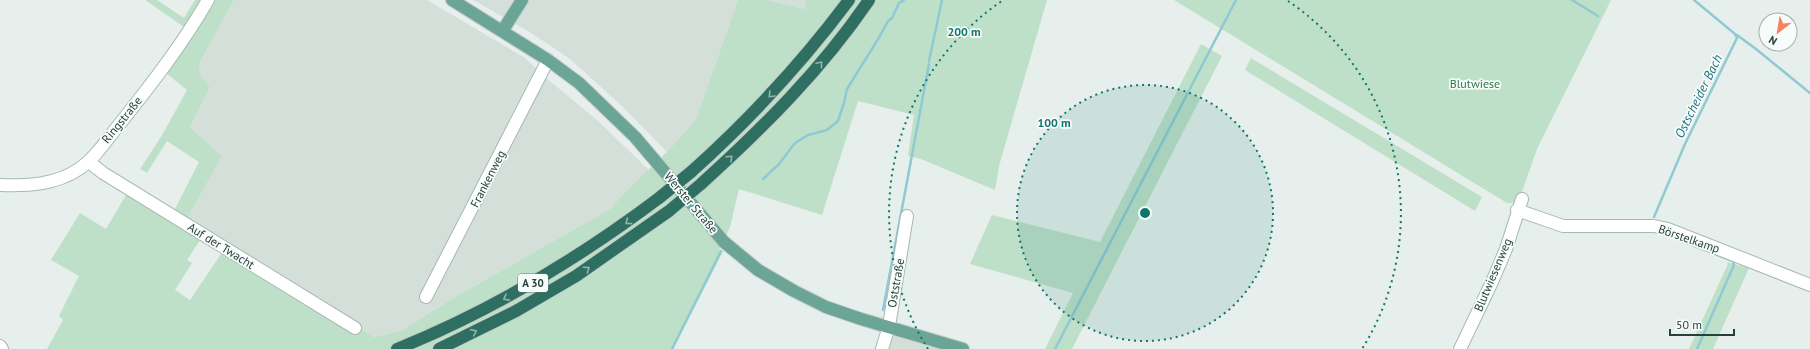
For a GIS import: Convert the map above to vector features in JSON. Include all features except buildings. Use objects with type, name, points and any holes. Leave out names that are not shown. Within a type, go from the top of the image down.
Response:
[{"type":"highway","name":"A 30","points":[[397,349],[473,315],[526,287],[614,232],[659,198],[691,172],[761,105],[801,62],[849,0]]},
{"type":"highway","name":"A 30","points":[[439,349],[516,311],[576,276],[669,211],[701,184],[758,131],[792,96],[820,64],[869,0]]},
{"type":"main road","name":"Werster Straße","points":[[452,0],[503,30],[579,83],[635,137],[724,242],[764,274],[826,307],[861,319],[963,349]]},
{"type":"main road","points":[[503,30],[522,0]]},
{"type":"street","name":"Ringstraße","points":[[0,185],[17,186],[49,182],[67,176],[89,162],[143,95],[191,28],[208,0]]},
{"type":"street","name":"Frankenweg","points":[[426,297],[548,60]]},
{"type":"street","name":"Auf der Twacht","points":[[89,162],[103,173],[355,328]]},
{"type":"street","name":"Börstelkamp","points":[[1519,204],[1563,226],[1654,226],[1668,229],[1810,285]]},
{"type":"street","name":"Blutwiesenweg","points":[[1460,349],[1506,249],[1519,204]]},
{"type":"street","name":"Oststraße","points":[[882,349],[889,326],[907,216]]},
{"type":"shaded area","points":[[234,0],[427,0],[525,58],[546,78],[597,120],[649,170],[626,191],[610,209],[455,297],[401,331],[374,337],[187,219],[222,156],[190,127],[210,87],[199,73],[199,64]]},
{"type":"shaded area","points":[[473,0],[738,0],[696,119],[667,152],[623,107],[570,59],[528,31]]},
{"type":"shaded area","points":[[768,0],[806,0],[804,9]]},
{"type":"shaded area","points":[[891,335],[938,349],[886,349]]},
{"type":"green space","points":[[145,0],[157,0],[184,18],[195,0],[234,0],[199,64],[199,73],[210,87],[190,127],[222,156],[187,219],[206,231],[187,260],[192,263],[175,290],[190,300],[227,245],[374,337],[401,331],[455,297],[610,209],[626,191],[667,152],[696,119],[738,0],[768,0],[804,9],[806,0],[1047,0],[999,166],[995,190],[921,159],[908,156],[914,115],[858,101],[822,215],[739,189],[730,227],[719,251],[723,252],[673,349],[47,349],[63,320],[59,316],[79,276],[51,260],[80,213],[106,229],[129,190],[174,211],[199,162],[167,141],[147,173],[140,169],[161,137],[187,90],[162,70],[190,31]]},
{"type":"green space","name":"Blutwiese","points":[[1174,0],[1611,0],[1537,149],[1518,203],[1507,203]]},
{"type":"green space","points":[[1201,44],[1222,56],[1072,349],[1045,349],[1073,293],[970,264],[992,215],[1100,242]]},
{"type":"green space","points":[[1251,58],[1482,197],[1475,211],[1245,70]]},
{"type":"green space","points":[[1727,262],[1749,268],[1713,349],[1689,349],[1728,264]]},
{"type":"waterway","points":[[763,179],[779,164],[795,143],[808,135],[827,130],[838,121],[847,89],[888,21],[892,18],[899,3],[904,0]]},
{"type":"waterway","points":[[929,61],[942,0]]},
{"type":"waterway","points":[[1055,349],[1236,0]]},
{"type":"waterway","points":[[1572,0],[1598,16]]},
{"type":"waterway","name":"Ostscheider Bach","points":[[1654,217],[1685,144],[1737,38],[1735,34],[1694,0]]},
{"type":"waterway","points":[[1737,35],[1810,93]]},
{"type":"waterway","points":[[883,310],[929,64]]},
{"type":"waterway","name":"Ostscheider Bach","points":[[1664,234],[1733,261],[1734,265],[1697,349]]},
{"type":"waterway","points":[[672,349],[721,251]]}]
